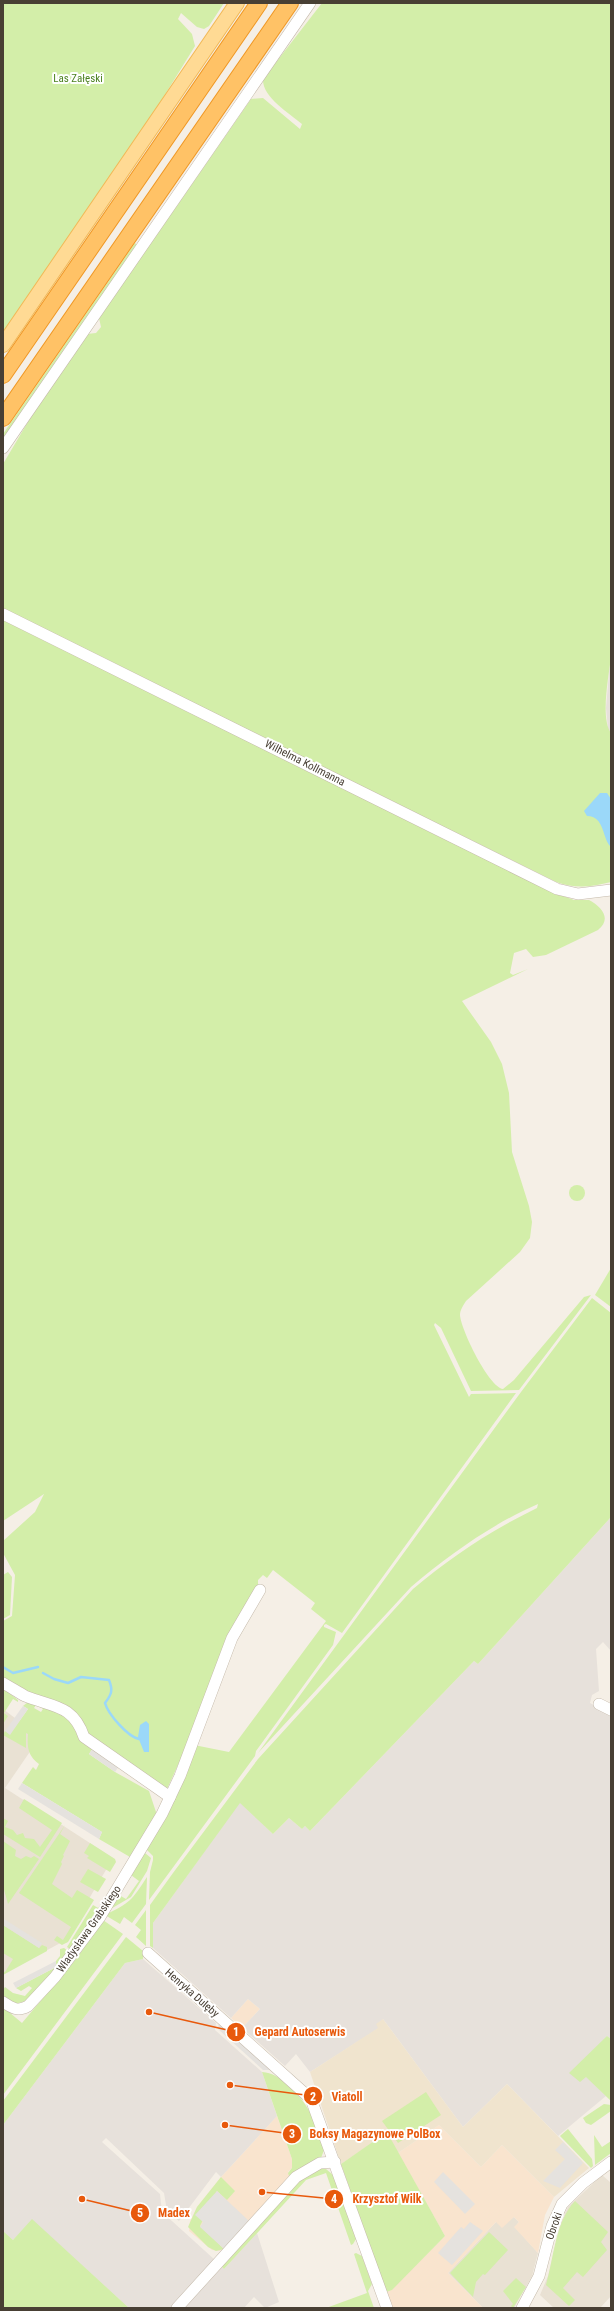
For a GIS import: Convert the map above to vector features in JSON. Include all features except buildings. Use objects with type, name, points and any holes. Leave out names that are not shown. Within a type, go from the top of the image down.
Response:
[{"type":"highway","points":[[3,375],[259,3]]},
{"type":"highway","points":[[3,418],[290,3]]},
{"type":"main road","points":[[3,344],[237,3]]},
{"type":"street","points":[[3,448],[310,3]]},
{"type":"street","name":"Wilhelma Kollmanna","points":[[3,614],[556,888],[578,894],[611,890]]},
{"type":"street","name":"Władysława Grabskiego","points":[[3,2002],[17,2010],[21,2010],[28,2006],[80,1946],[133,1864],[170,1797],[232,1638],[260,1590]]},
{"type":"street","points":[[3,1683],[25,1696],[66,1711],[77,1722],[84,1737],[170,1797]]},
{"type":"street","points":[[599,1704],[611,1710]]},
{"type":"street","name":"Henryka Dulęby","points":[[148,1953],[308,2095],[313,2103],[335,2162],[387,2308]]},
{"type":"street","points":[[177,2308],[296,2177],[320,2163],[335,2162]]},
{"type":"street","name":"Obroki","points":[[522,2308],[539,2276],[552,2226],[562,2204],[583,2183],[611,2162]]},
{"type":"shaded area","points":[[611,650],[611,733],[608,729],[606,708]]},
{"type":"shaded area","points":[[611,1517],[611,1651],[603,1642],[596,1649],[599,1691],[592,1695],[590,1703],[611,1714],[611,2039],[607,2036],[586,2076],[606,2096],[558,2136],[507,2084],[463,2127],[383,2019],[379,2028],[310,2072],[296,2054],[285,2066],[242,2028],[260,2009],[248,1999],[231,2018],[153,1948],[153,1923],[240,1802],[273,1834],[289,1818],[302,1829],[305,1826],[310,1831],[474,1661],[478,1664]]},
{"type":"shaded area","points":[[23,1706],[28,1709],[10,1735],[5,1731]]},
{"type":"shaded area","points":[[3,1709],[40,1737],[5,1788],[113,1858],[64,1941],[3,1974]]},
{"type":"shaded area","points":[[93,1748],[119,1766],[115,1772],[89,1754]]},
{"type":"shaded area","points":[[22,1783],[102,1832],[99,1839],[18,1789]]},
{"type":"shaded area","points":[[4,1919],[42,1943],[39,1948],[3,1925]]},
{"type":"shaded area","points":[[143,1959],[216,2023],[215,2030],[262,2072],[277,2116],[221,2177],[216,2172],[179,2221],[167,2211],[164,2193],[106,2138],[102,2142],[160,2194],[162,2212],[215,2260],[173,2308],[129,2308],[32,2220],[13,2240],[3,2231],[3,2125],[125,1963]]},
{"type":"shaded area","points":[[56,1961],[56,1967],[16,1988],[13,1983]]},
{"type":"shaded area","points":[[248,1999],[260,2009],[242,2028],[231,2018]]},
{"type":"shaded area","points":[[383,2019],[463,2127],[507,2084],[589,2168],[554,2197],[502,2145],[481,2167],[439,2125],[398,2153],[387,2133],[341,2164],[310,2072],[378,2028],[376,2024]]},
{"type":"shaded area","points":[[219,2022],[273,2070],[263,2070],[218,2029]]},
{"type":"shaded area","points":[[277,2116],[292,2159],[292,2168],[288,2172],[291,2175],[220,2251],[212,2250],[189,2231],[190,2221],[197,2207],[221,2177]]},
{"type":"shaded area","points":[[439,2125],[481,2167],[502,2145],[554,2197],[545,2215],[538,2253],[514,2227],[519,2222],[514,2217],[502,2228],[496,2222],[448,2273],[483,2308],[392,2308],[386,2292],[392,2289],[445,2236],[398,2153]]},
{"type":"shaded area","points":[[563,2142],[583,2163],[560,2188],[543,2181],[565,2159],[555,2150]]},
{"type":"shaded area","points":[[443,2172],[475,2204],[465,2214],[434,2182]]},
{"type":"shaded area","points":[[602,2175],[611,2183],[611,2296],[600,2308],[554,2308],[540,2295],[548,2276],[561,2222],[568,2207]]},
{"type":"shaded area","points":[[217,2191],[249,2221],[224,2249],[200,2227],[203,2222],[195,2215]]},
{"type":"shaded area","points":[[514,2217],[519,2222],[515,2227],[538,2253],[532,2276],[514,2308],[483,2308],[448,2273],[496,2222]]},
{"type":"shaded area","points":[[470,2222],[483,2231],[452,2265],[438,2253],[461,2227],[464,2229]]},
{"type":"shaded area","points":[[257,2233],[279,2302],[265,2308],[254,2297],[244,2308],[182,2308],[220,2265],[224,2269]]},
{"type":"green space","name":"Las Załęski","points":[[3,3],[224,3],[209,26],[204,29],[197,27],[181,13],[178,19],[192,34],[195,46],[145,127],[3,337]]},
{"type":"green space","points":[[322,3],[611,3],[611,657],[607,685],[606,717],[611,733],[611,882],[597,885],[570,886],[556,882],[3,609],[3,464],[35,410],[87,334],[96,333],[101,327],[99,318],[251,99],[263,98],[300,129],[302,124],[271,98],[264,86],[263,79]]},
{"type":"green space","points":[[135,243],[137,245],[3,439],[3,434]]},
{"type":"green space","points":[[3,619],[547,890],[574,900],[589,900],[598,906],[605,918],[602,926],[598,930],[546,955],[533,957],[526,949],[514,953],[510,973],[513,975],[528,969],[462,1001],[491,1042],[502,1064],[509,1093],[512,1152],[529,1206],[532,1222],[530,1238],[520,1252],[466,1301],[460,1315],[470,1344],[484,1369],[497,1386],[503,1389],[514,1380],[584,1297],[591,1295],[519,1390],[471,1391],[441,1328],[435,1323],[434,1325],[469,1397],[471,1394],[516,1393],[342,1633],[326,1624],[324,1625],[324,1627],[336,1632],[333,1645],[256,1751],[255,1756],[149,1900],[150,1872],[153,1856],[146,1849],[194,1745],[229,1752],[326,1621],[311,1609],[315,1603],[273,1570],[267,1578],[263,1575],[258,1580],[258,1590],[167,1789],[87,1735],[85,1727],[34,1694],[3,1680],[3,1621],[12,1616],[15,1575],[3,1553],[3,1541],[35,1512],[44,1494],[3,1521]]},
{"type":"green space","points":[[577,1185],[584,1190],[585,1193],[580,1200],[577,1201],[570,1196],[569,1193],[574,1186]]},
{"type":"green space","points":[[611,1268],[611,1307],[595,1295]]},
{"type":"green space","points":[[592,1298],[611,1313],[611,1517],[478,1664],[474,1661],[310,1831],[305,1826],[302,1829],[289,1818],[273,1834],[240,1803],[153,1923],[153,1948],[150,1946],[150,1905],[258,1759],[413,1589],[473,1544],[504,1525],[537,1508],[538,1504],[488,1530],[441,1563],[411,1587],[258,1753],[521,1392]]},
{"type":"green space","points":[[8,1572],[12,1577],[10,1615],[3,1619],[3,1575]]},
{"type":"green space","points":[[3,1688],[18,1700],[18,1702],[13,1699],[4,1713],[8,1716],[3,1724]]},
{"type":"green space","points":[[28,1702],[36,1705],[34,1708],[41,1712],[43,1709],[40,1707],[41,1705],[61,1711],[93,1748],[89,1754],[115,1772],[149,1791],[157,1815],[130,1857],[99,1839],[102,1832],[22,1783],[33,1767],[36,1770],[39,1764],[30,1755],[28,1734],[26,1733],[26,1748],[3,1735],[5,1731],[10,1734],[28,1709],[23,1706]]},
{"type":"green space","points":[[24,1799],[62,1823],[40,1857],[3,1834],[3,1818],[8,1821],[5,1827],[13,1830],[17,1835],[23,1833],[25,1838],[34,1839],[40,1847],[52,1830],[19,1808]]},
{"type":"green space","points":[[65,1825],[60,1834],[70,1841],[63,1855],[64,1856],[61,1862],[62,1864],[52,1884],[72,1898],[77,1890],[94,1900],[68,1942],[62,1945],[54,1940],[57,1936],[63,1940],[71,1927],[19,1893]]},
{"type":"green space","points":[[3,1841],[16,1850],[15,1856],[21,1859],[26,1856],[31,1858],[34,1856],[39,1859],[8,1904],[3,1886]]},
{"type":"green space","points":[[90,1843],[115,1859],[116,1862],[110,1872],[87,1858],[89,1856],[84,1853]]},
{"type":"green space","points":[[145,1853],[151,1858],[147,1871],[131,1897],[109,1910],[119,1895],[126,1899],[139,1881],[131,1875]]},
{"type":"green space","points":[[88,1869],[106,1879],[98,1892],[80,1882]]},
{"type":"green space","points":[[147,1877],[146,1904],[132,1923],[124,1917],[120,1924],[105,1915],[130,1900]]},
{"type":"green space","points":[[93,1905],[100,1909],[71,1950],[67,1947]]},
{"type":"green space","points":[[146,1910],[146,1946],[136,1937],[141,1930],[135,1925]]},
{"type":"green space","points":[[103,1920],[123,1934],[3,2095],[3,2007],[22,2023],[76,1959]]},
{"type":"green space","points":[[3,1925],[39,1948],[42,1945],[47,1947],[47,1951],[3,1975],[3,1971],[5,1972],[13,1959],[3,1953]]},
{"type":"green space","points":[[126,1937],[143,1951],[143,1959],[125,1963],[3,2125],[3,2101]]},
{"type":"green space","points":[[64,1948],[69,1952],[29,2000],[15,2004],[4,1997],[3,1990],[5,1987],[13,1993],[25,1996],[32,1988],[29,1986],[21,1991],[16,1988],[56,1967],[56,1961],[60,1956],[60,1949]]},
{"type":"green space","points":[[607,2036],[611,2039],[611,2101],[586,2077],[580,2082],[569,2073]]},
{"type":"green space","points":[[262,2072],[272,2074],[283,2081],[307,2106],[324,2150],[321,2158],[289,2176],[288,2173],[292,2168],[292,2159]]},
{"type":"green space","points":[[426,2092],[441,2115],[398,2143],[382,2121]]},
{"type":"green space","points":[[604,2104],[611,2105],[611,2111],[591,2125],[586,2123],[583,2118]]},
{"type":"green space","points":[[568,2129],[592,2159],[593,2166],[591,2168],[560,2136]]},
{"type":"green space","points":[[387,2132],[445,2236],[392,2290],[386,2292],[341,2164]]},
{"type":"green space","points":[[594,2135],[602,2147],[611,2141],[611,2153],[595,2165]]},
{"type":"green space","points":[[320,2168],[326,2169],[333,2175],[356,2239],[353,2244],[351,2245],[326,2173],[306,2180],[224,2269],[220,2265],[292,2186]]},
{"type":"green space","points":[[221,2177],[235,2191],[227,2200],[217,2191],[200,2226],[224,2249],[216,2251],[208,2247],[188,2227],[197,2207]]},
{"type":"green space","points":[[575,2201],[608,2232],[601,2242],[607,2250],[583,2277],[577,2272],[563,2288],[575,2300],[569,2306],[546,2285],[559,2230],[563,2219]]},
{"type":"green space","points":[[32,2219],[129,2308],[3,2308],[3,2231],[13,2240]]},
{"type":"green space","points":[[489,2232],[508,2250],[485,2275],[483,2274],[476,2282],[473,2297],[450,2273]]},
{"type":"green space","points":[[356,2253],[362,2256],[372,2284],[368,2291],[374,2308],[326,2308],[367,2293],[354,2254]]},
{"type":"green space","points":[[516,2278],[526,2287],[513,2308],[511,2306],[513,2304],[503,2291]]},
{"type":"water","points":[[600,793],[607,793],[611,799],[611,847],[597,820],[593,817],[587,816],[584,811]]},
{"type":"water","points":[[146,1721],[149,1724],[149,1752],[144,1752],[138,1737],[140,1725]]},
{"type":"waterway","points":[[3,1667],[13,1673],[38,1667]]},
{"type":"waterway","points":[[43,1673],[54,1679],[68,1683],[81,1677],[109,1680],[111,1689],[109,1697],[105,1703],[107,1708],[124,1730],[139,1739]]},
{"type":"place","name":"Gepard Autoserwis","points":[[149,2012]]},
{"type":"place","name":"Viatoll","points":[[230,2085]]},
{"type":"place","name":"Boksy Magazynowe PolBox","points":[[225,2125]]},
{"type":"place","name":"Krzysztof Wilk","points":[[262,2192]]},
{"type":"place","name":"Madex","points":[[82,2199]]}]
